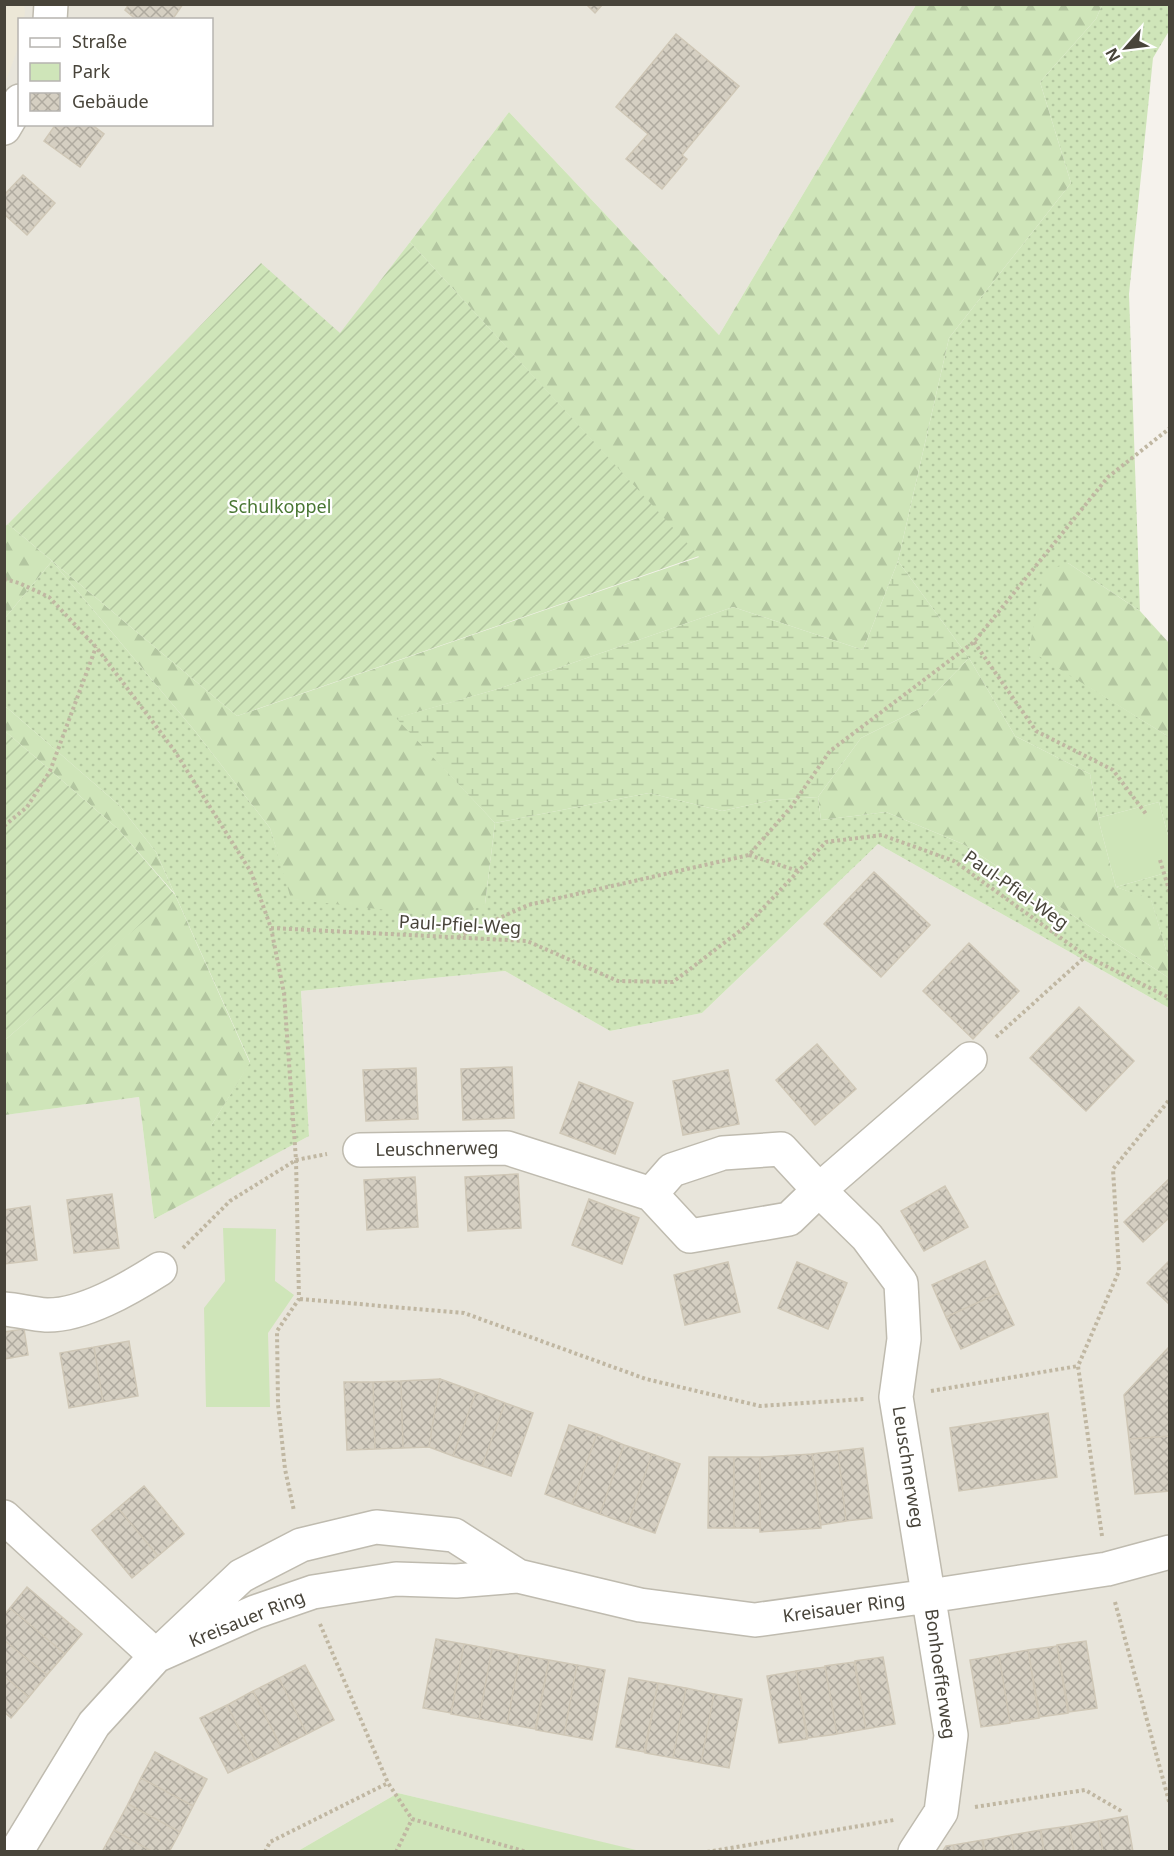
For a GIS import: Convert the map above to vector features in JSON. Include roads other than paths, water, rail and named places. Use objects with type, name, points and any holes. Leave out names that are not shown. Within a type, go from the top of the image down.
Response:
[{"type":"street","points":[[4,128],[18,104]]},
{"type":"street","name":"Leuschnerweg","points":[[360,1150],[507,1148],[651,1194],[690,1236],[789,1219],[819,1190],[970,1059]]},
{"type":"street","name":"Leuschnerweg","points":[[651,1194],[672,1170],[723,1153],[781,1149],[867,1237],[901,1283],[904,1339],[896,1397],[929,1596]]},
{"type":"street","points":[[4,1310],[47,1315],[80,1309],[132,1287],[160,1269]]},
{"type":"street","points":[[4,1517],[156,1656]]},
{"type":"street","name":"Kreisauer Ring","points":[[16,1851],[94,1724],[156,1656],[241,1576],[301,1545],[376,1527],[454,1535],[518,1576]]},
{"type":"street","name":"Kreisauer Ring","points":[[156,1656],[255,1612],[313,1592],[396,1579],[456,1581],[518,1576],[640,1605],[756,1620],[1107,1569],[1170,1552]]},
{"type":"street","name":"Bonhoefferweg","points":[[915,1851],[941,1812],[951,1735],[929,1596]]},
{"type":"park label","name":"Schulkoppel","points":[[280,507]]}]
